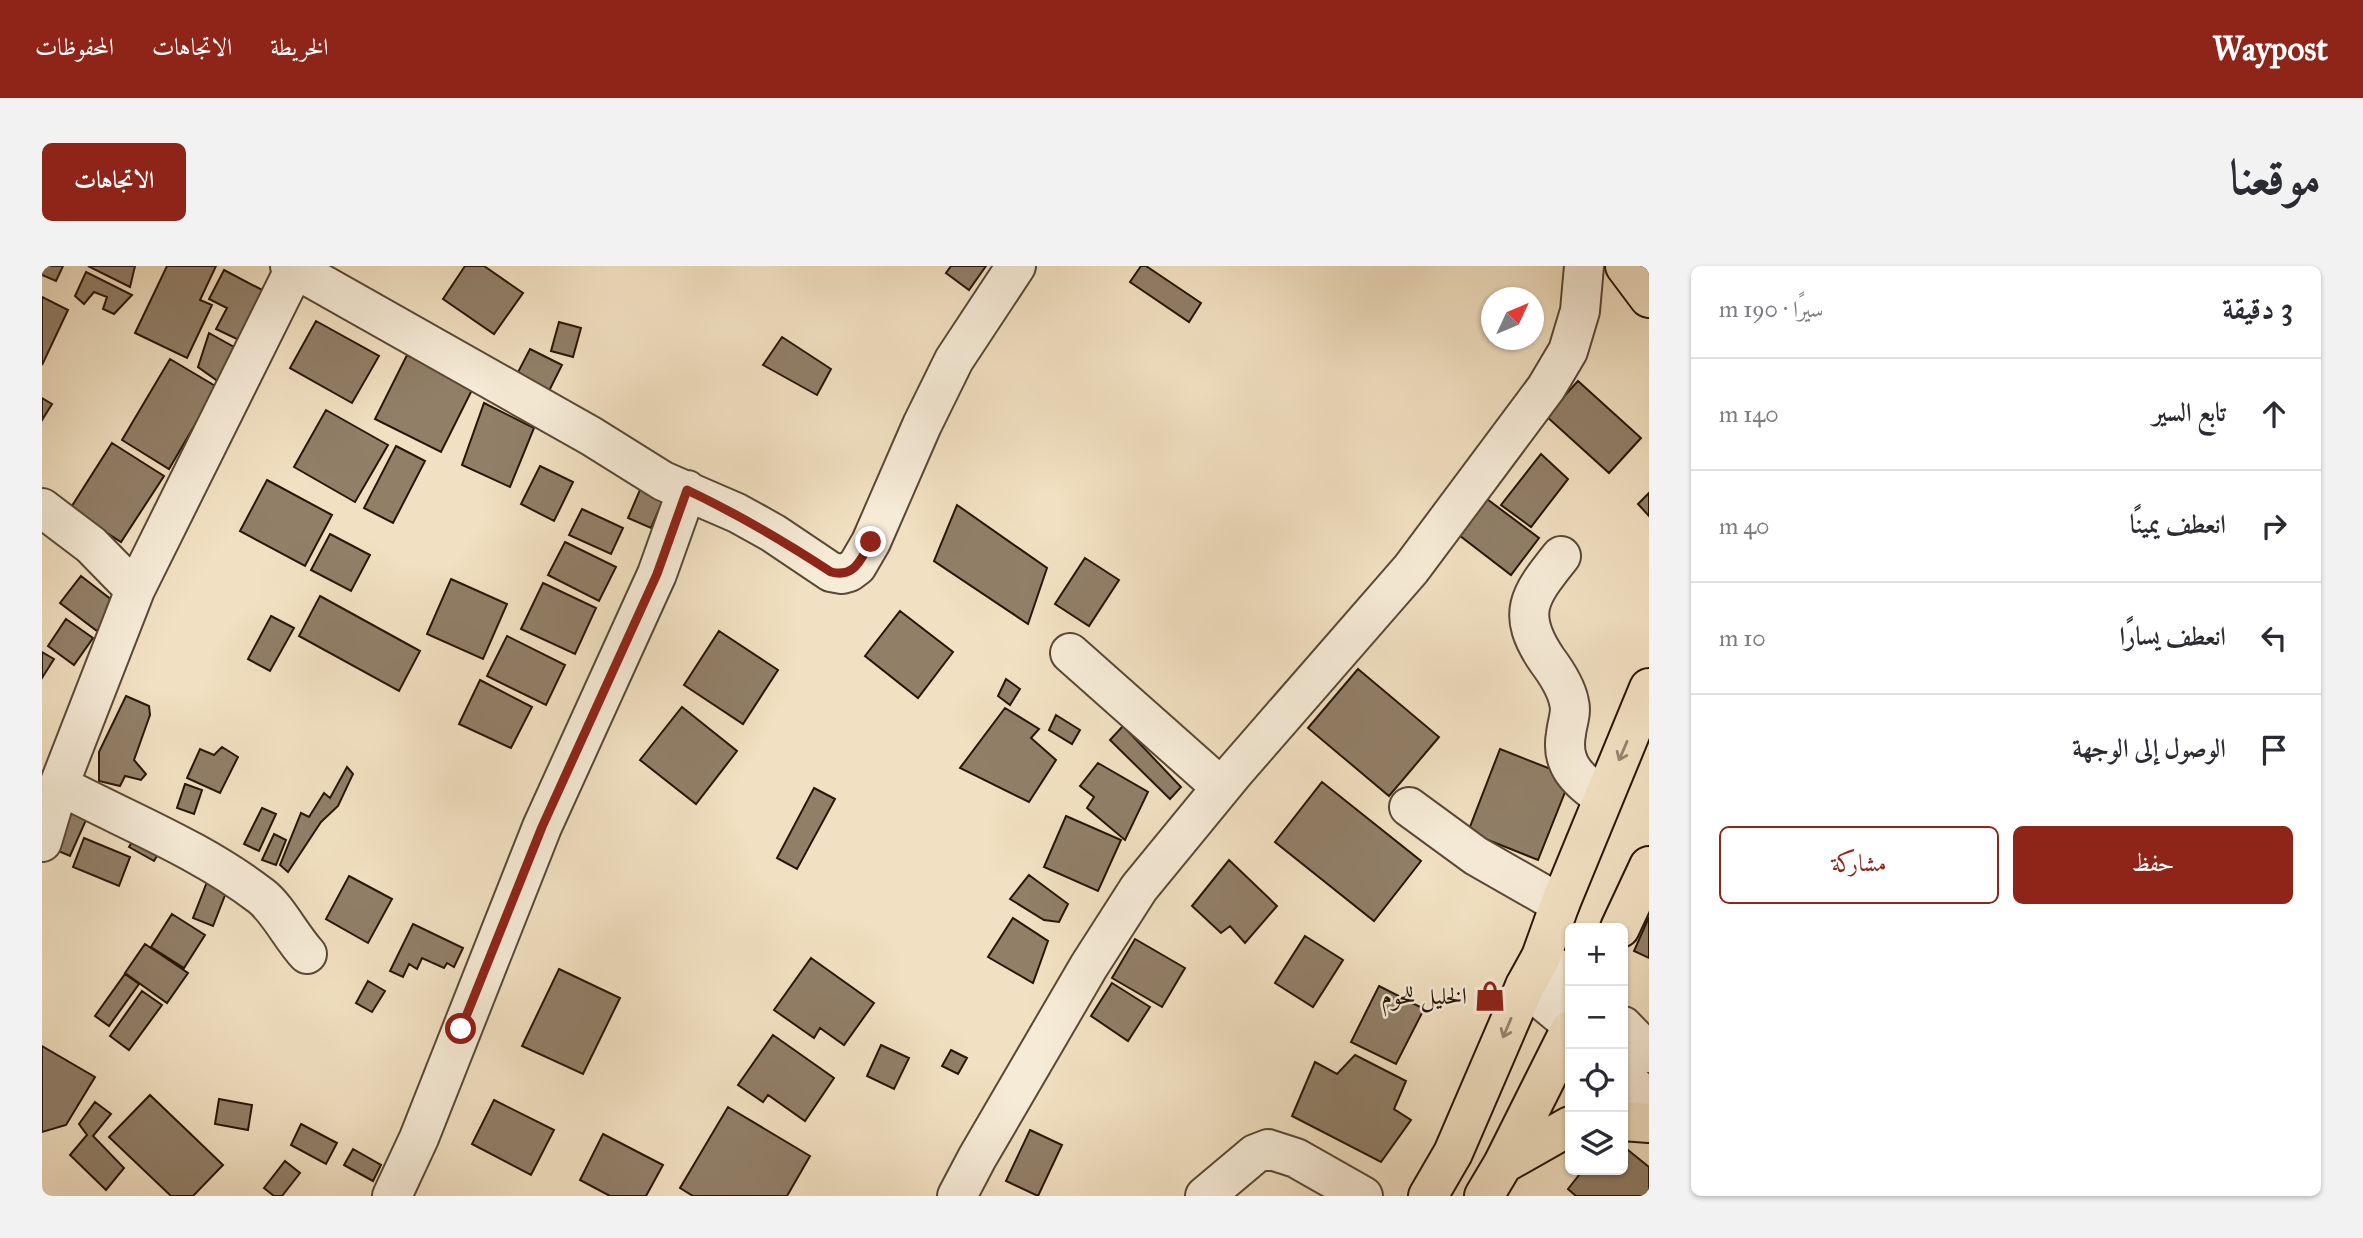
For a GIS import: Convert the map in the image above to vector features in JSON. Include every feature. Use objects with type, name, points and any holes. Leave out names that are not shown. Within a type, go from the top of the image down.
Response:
[{"type":"main road","points":[[1628,266],[1649,282]]},
{"type":"main road","points":[[1628,266],[1649,298]]},
{"type":"main road","points":[[1428,1196],[1545,974],[1560,904],[1649,688]]},
{"type":"main road","points":[[1622,923],[1649,866]]},
{"type":"main road","points":[[1493,1180],[1565,1040]]},
{"type":"main road","points":[[1628,1121],[1649,1123]]},
{"type":"main road","points":[[1493,1180],[1565,1130]]},
{"type":"street","points":[[42,842],[60,785],[135,590],[294,267],[591,436],[663,481],[737,513],[773,533],[831,572],[842,574],[857,566],[871,542],[922,425],[954,360],[1016,266]]},
{"type":"street","points":[[957,1196],[1088,966],[1139,888],[1221,787],[1410,569],[1546,388],[1568,351],[1580,311],[1584,266]]},
{"type":"street","points":[[392,1196],[419,1138],[542,827],[657,574],[687,490]]},
{"type":"street","points":[[42,508],[91,545],[135,590]]},
{"type":"street","points":[[1561,556],[1531,597],[1529,614],[1532,635],[1561,683],[1570,706],[1564,752],[1567,763],[1582,782],[1603,798]]},
{"type":"street","points":[[1070,653],[1221,787]]},
{"type":"street","points":[[60,785],[205,859],[263,898],[307,954]]},
{"type":"street","points":[[1409,807],[1476,856],[1560,904]]},
{"type":"street","points":[[1545,974],[1565,1013]]},
{"type":"street","points":[[1628,1031],[1649,1052]]},
{"type":"street","points":[[1628,1080],[1649,1102]]},
{"type":"street","points":[[1205,1196],[1255,1154],[1268,1149],[1296,1158],[1363,1196]]},
{"type":"building","points":[[42,266],[63,266],[56,281],[42,275]]},
{"type":"building","points":[[88,266],[135,266],[130,287]]},
{"type":"building","points":[[167,266],[216,266],[200,300],[212,305],[187,358],[135,333]]},
{"type":"building","points":[[465,266],[484,266],[523,293],[494,334],[443,299]]},
{"type":"building","points":[[951,266],[986,266],[969,290],[946,273]]},
{"type":"building","points":[[1141,266],[1146,266],[1201,303],[1189,322],[1130,282]]},
{"type":"building","points":[[224,270],[266,292],[241,341],[216,329],[227,308],[209,299]]},
{"type":"building","points":[[86,272],[132,295],[114,314],[103,309],[107,297],[94,292],[84,304],[75,296]]},
{"type":"building","points":[[42,297],[68,310],[42,365]]},
{"type":"building","points":[[316,321],[379,356],[352,403],[290,368]]},
{"type":"building","points":[[559,322],[581,328],[573,357],[551,351]]},
{"type":"building","points":[[209,333],[241,351],[226,387],[198,367]]},
{"type":"building","points":[[782,337],[831,369],[817,395],[763,365]]},
{"type":"building","points":[[530,349],[562,365],[547,395],[515,378]]},
{"type":"building","points":[[407,355],[473,388],[441,452],[375,419]]},
{"type":"building","points":[[170,359],[217,387],[169,469],[122,440]]},
{"type":"building","points":[[1578,381],[1641,438],[1609,473],[1546,416]]},
{"type":"building","points":[[42,398],[52,404],[42,420]]},
{"type":"building","points":[[484,403],[534,428],[510,487],[462,465]]},
{"type":"building","points":[[326,410],[388,445],[355,502],[294,467]]},
{"type":"building","points":[[112,443],[164,476],[121,542],[70,509]]},
{"type":"building","points":[[396,446],[425,461],[393,523],[364,508]]},
{"type":"building","points":[[1541,454],[1568,479],[1531,527],[1501,505]]},
{"type":"building","points":[[540,466],[573,482],[554,521],[521,504]]},
{"type":"building","points":[[267,480],[332,515],[305,566],[240,531]]},
{"type":"building","points":[[642,485],[665,495],[651,528],[628,518]]},
{"type":"building","points":[[1649,493],[1649,516],[1638,504]]},
{"type":"building","points":[[1483,496],[1539,538],[1511,575],[1455,532]]},
{"type":"building","points":[[957,505],[1047,568],[1028,624],[934,561]]},
{"type":"building","points":[[582,509],[623,528],[611,554],[569,535]]},
{"type":"building","points":[[330,534],[370,555],[351,591],[311,570]]},
{"type":"building","points":[[565,542],[616,567],[599,601],[548,575]]},
{"type":"building","points":[[1085,558],[1119,580],[1089,626],[1055,604]]},
{"type":"building","points":[[81,576],[117,604],[97,631],[60,603]]},
{"type":"building","points":[[451,579],[507,604],[483,659],[427,634]]},
{"type":"building","points":[[543,583],[596,608],[575,654],[521,629]]},
{"type":"building","points":[[320,596],[420,651],[399,691],[299,636]]},
{"type":"building","points":[[900,611],[953,652],[918,698],[865,656]]},
{"type":"building","points":[[271,616],[294,628],[270,671],[248,659]]},
{"type":"building","points":[[66,619],[93,638],[74,665],[48,646]]},
{"type":"building","points":[[719,631],[778,670],[743,724],[684,685]]},
{"type":"building","points":[[507,636],[565,665],[546,705],[487,676]]},
{"type":"building","points":[[42,652],[54,659],[42,678]]},
{"type":"building","points":[[1358,669],[1439,737],[1389,796],[1308,728]]},
{"type":"building","points":[[1006,679],[1020,689],[1010,705],[998,696]]},
{"type":"building","points":[[480,680],[532,707],[511,748],[459,724]]},
{"type":"building","points":[[126,696],[149,706],[150,715],[134,760],[146,774],[141,780],[125,776],[120,786],[99,781],[99,752]]},
{"type":"building","points":[[682,707],[737,751],[696,804],[640,760]]},
{"type":"building","points":[[1005,708],[1039,729],[1031,738],[1056,760],[1029,802],[960,768]]},
{"type":"building","points":[[1056,715],[1080,730],[1072,744],[1049,730]]},
{"type":"building","points":[[1123,726],[1181,787],[1170,799],[1110,740]]},
{"type":"building","points":[[222,747],[238,757],[220,793],[187,778],[200,749],[214,755]]},
{"type":"building","points":[[1500,749],[1571,777],[1538,860],[1468,832]]},
{"type":"building","points":[[1098,763],[1148,792],[1125,840],[1087,808],[1094,797],[1080,786]]},
{"type":"building","points":[[347,767],[353,774],[338,806],[321,822],[288,872],[280,865],[301,813],[309,817],[324,793],[330,798]]},
{"type":"building","points":[[1322,782],[1421,861],[1374,921],[1275,842]]},
{"type":"building","points":[[185,784],[202,790],[194,814],[177,808]]},
{"type":"building","points":[[814,788],[835,799],[797,869],[777,858]]},
{"type":"building","points":[[75,805],[90,811],[70,856],[56,850]]},
{"type":"building","points":[[262,808],[276,814],[259,851],[244,844]]},
{"type":"building","points":[[1066,816],[1121,840],[1098,891],[1044,867]]},
{"type":"building","points":[[139,830],[164,844],[154,861],[129,847]]},
{"type":"building","points":[[274,834],[286,840],[276,865],[262,860]]},
{"type":"building","points":[[84,838],[130,857],[119,886],[73,867]]},
{"type":"building","points":[[1229,860],[1277,906],[1245,943],[1230,926],[1221,933],[1192,906]]},
{"type":"building","points":[[1029,875],[1068,904],[1059,922],[1044,920],[1010,899]]},
{"type":"building","points":[[349,876],[392,899],[368,943],[326,919]]},
{"type":"building","points":[[207,882],[227,890],[213,926],[193,918]]},
{"type":"building","points":[[172,914],[205,935],[184,968],[151,947]]},
{"type":"building","points":[[1649,917],[1649,958],[1634,951]]},
{"type":"building","points":[[1013,918],[1048,941],[1033,983],[988,957]]},
{"type":"building","points":[[413,924],[463,948],[454,967],[447,963],[444,968],[422,958],[417,969],[409,964],[403,977],[390,971]]},
{"type":"building","points":[[1305,936],[1343,960],[1313,1007],[1275,983]]},
{"type":"building","points":[[1135,939],[1185,968],[1162,1007],[1112,978]]},
{"type":"building","points":[[145,944],[188,973],[167,1003],[125,973]]},
{"type":"building","points":[[811,958],[874,1003],[844,1045],[820,1028],[814,1038],[774,1010]]},
{"type":"building","points":[[559,969],[620,998],[583,1074],[522,1046]]},
{"type":"building","points":[[125,974],[139,984],[109,1026],[95,1016]]},
{"type":"building","points":[[368,981],[385,991],[372,1012],[356,1003]]},
{"type":"building","points":[[1112,983],[1150,1007],[1128,1041],[1091,1016]]},
{"type":"building","points":[[1379,986],[1424,1009],[1396,1064],[1351,1042]]},
{"type":"building","points":[[142,991],[162,1005],[129,1050],[110,1036]]},
{"type":"building","points":[[773,1035],[834,1078],[805,1121],[768,1095],[763,1102],[738,1085]]},
{"type":"building","points":[[881,1045],[909,1058],[894,1089],[867,1076]]},
{"type":"building","points":[[42,1046],[95,1077],[66,1125],[42,1132]]},
{"type":"building","points":[[951,1050],[967,1058],[958,1074],[942,1066]]},
{"type":"building","points":[[1355,1055],[1406,1081],[1394,1109],[1411,1120],[1381,1162],[1292,1116],[1315,1062],[1337,1074]]},
{"type":"building","points":[[150,1095],[223,1165],[193,1196],[171,1196],[109,1137]]},
{"type":"building","points":[[219,1099],[252,1105],[248,1130],[215,1124]]},
{"type":"building","points":[[494,1100],[554,1130],[531,1175],[472,1144]]},
{"type":"building","points":[[95,1102],[111,1114],[93,1136],[124,1168],[106,1190],[70,1155],[87,1135],[79,1124]]},
{"type":"building","points":[[728,1107],[810,1156],[787,1196],[693,1196],[680,1188]]},
{"type":"building","points":[[301,1124],[337,1143],[326,1164],[291,1145]]},
{"type":"building","points":[[1030,1130],[1062,1145],[1038,1196],[1006,1181]]},
{"type":"building","points":[[603,1134],[663,1165],[646,1196],[610,1196],[580,1180]]},
{"type":"building","points":[[353,1149],[381,1165],[373,1181],[344,1165]]},
{"type":"building","points":[[1628,1150],[1649,1167],[1649,1196],[1576,1196],[1568,1189],[1579,1175],[1628,1175]]},
{"type":"building","points":[[285,1161],[300,1173],[282,1196],[274,1196],[264,1188]]},
{"type":"place","name":"الخليل للحوم","points":[[1490,996]]},
{"type":"route","points":[[461,1029],[542,827],[657,574],[687,490],[773,533],[831,572],[849,572],[857,566],[871,542]]}]
